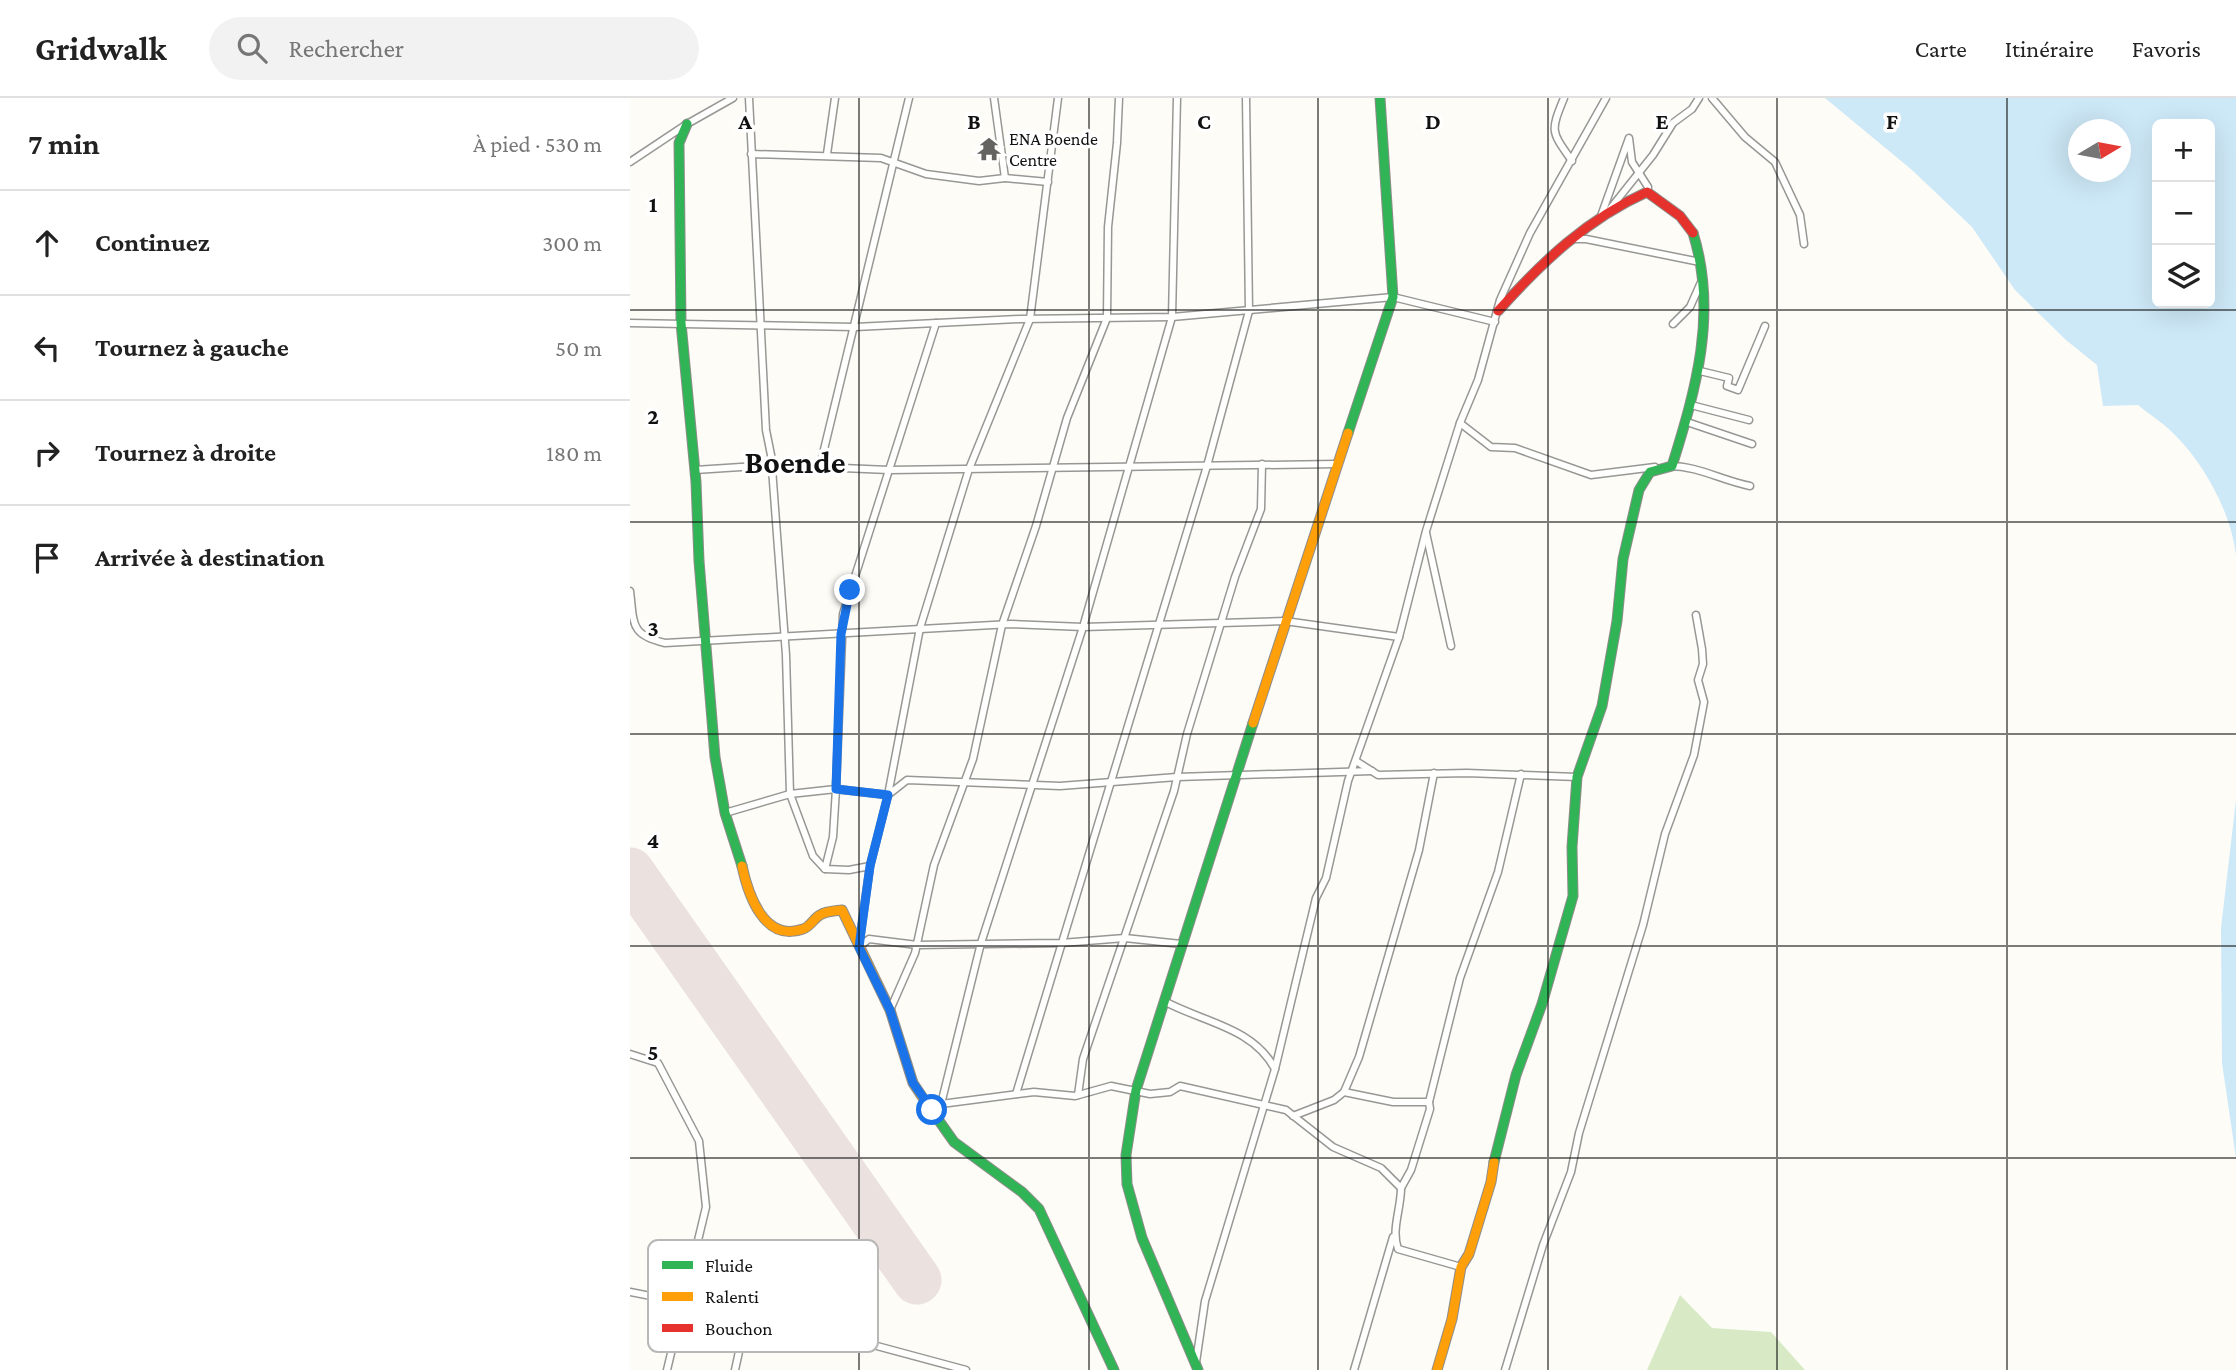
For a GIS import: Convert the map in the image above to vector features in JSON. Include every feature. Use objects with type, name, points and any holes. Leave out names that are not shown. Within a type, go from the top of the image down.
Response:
[{"type":"street","points":[[630,162],[687,124],[733,98]]},
{"type":"street","points":[[749,98],[766,430],[772,465],[784,636],[790,794],[813,856],[825,869],[849,870],[870,866]]},
{"type":"street","points":[[827,154],[835,98]]},
{"type":"street","points":[[820,466],[909,98]]},
{"type":"street","points":[[993,98],[1005,178]]},
{"type":"street","points":[[859,947],[870,866],[888,795],[920,628],[969,469],[1030,319],[1058,98]]},
{"type":"street","points":[[890,1010],[917,945],[934,865],[966,783],[1002,625],[1054,468],[1071,407],[1107,318],[1108,227],[1118,143],[1119,98]]},
{"type":"street","points":[[937,1107],[981,943],[1083,627],[1172,317],[1177,98]]},
{"type":"street","points":[[1016,1094],[1207,466],[1249,311],[1246,98]]},
{"type":"street","points":[[1197,1367],[1130,1200],[1125,1165],[1136,1090],[1181,944],[1239,774],[1285,621],[1393,297],[1380,98]]},
{"type":"street","points":[[1564,98],[1553,125],[1556,138],[1572,161]]},
{"type":"street","points":[[1197,1367],[1205,1301],[1275,1069],[1316,898],[1326,877],[1351,773],[1399,637],[1426,531],[1460,423],[1498,311],[1530,233],[1606,98]]},
{"type":"street","points":[[1604,216],[1673,123],[1692,108],[1699,98]]},
{"type":"street","points":[[1712,98],[1745,137],[1775,162],[1800,215],[1804,244]]},
{"type":"street","points":[[687,124],[680,143],[681,323],[695,470],[705,643],[715,757],[725,813],[738,848],[748,895],[764,920],[788,932],[805,929],[821,914],[842,910],[890,1010],[913,1083],[937,1107],[954,1142],[1022,1192],[1039,1209],[1114,1370]]},
{"type":"street","points":[[1604,216],[1629,138],[1632,162],[1648,187],[1647,191],[1690,226],[1703,277],[1705,335],[1700,371],[1672,466]]},
{"type":"street","points":[[751,154],[827,154],[894,161],[926,173],[979,181],[1005,178],[1048,182]]},
{"type":"street","points":[[1498,311],[1526,278],[1571,239],[1625,200],[1647,191]]},
{"type":"street","points":[[1571,239],[1586,239],[1700,262]]},
{"type":"street","points":[[1673,324],[1690,307],[1703,277]]},
{"type":"street","points":[[630,323],[855,327],[1030,319],[1172,317],[1393,297],[1495,322]]},
{"type":"street","points":[[825,869],[833,837],[843,614],[936,323]]},
{"type":"street","points":[[1700,371],[1729,378],[1727,386],[1738,390],[1765,326]]},
{"type":"street","points":[[1691,405],[1749,421]]},
{"type":"street","points":[[1687,422],[1752,444]]},
{"type":"street","points":[[1460,423],[1490,447],[1515,448],[1591,475],[1672,466],[1696,467],[1719,480],[1750,486]]},
{"type":"street","points":[[1078,1095],[1083,1059],[1177,776],[1187,734],[1224,622],[1235,577],[1261,509],[1262,464]]},
{"type":"street","points":[[695,470],[772,465],[889,470],[1338,464]]},
{"type":"street","points":[[1437,1370],[1452,1319],[1461,1267],[1478,1229],[1516,1074],[1542,1004],[1573,896],[1572,847],[1577,777],[1602,706],[1617,621],[1623,559],[1639,490],[1650,472],[1672,466]]},
{"type":"street","points":[[1426,531],[1451,646]]},
{"type":"street","points":[[630,591],[636,631],[644,638],[665,643],[705,643],[784,636],[1002,625],[1083,627],[1285,621],[1399,637]]},
{"type":"street","points":[[1504,1370],[1543,1245],[1572,1172],[1579,1133],[1643,925],[1665,834],[1694,755],[1704,702],[1698,680],[1703,664],[1696,615]]},
{"type":"street","points":[[1356,761],[1378,775],[1434,773],[1577,777]]},
{"type":"street","points":[[725,813],[790,794],[836,789],[888,795],[907,780],[1060,786],[1177,776],[1372,771]]},
{"type":"street","points":[[1293,1116],[1334,1100],[1344,1092],[1359,1057],[1419,850],[1434,773]]},
{"type":"street","points":[[1354,1370],[1401,1209],[1401,1188],[1410,1170],[1430,1109],[1429,1102],[1460,978],[1498,872],[1521,774]]},
{"type":"street","points":[[859,947],[869,939],[917,945],[1061,943],[1125,938],[1181,944]]},
{"type":"street","points":[[1164,1001],[1235,1031],[1254,1044],[1275,1069]]},
{"type":"street","points":[[630,1054],[658,1063],[699,1141],[706,1207],[699,1240]]},
{"type":"street","points":[[937,1107],[1016,1094],[1078,1095],[1111,1086],[1150,1094],[1170,1092],[1180,1086],[1265,1103],[1286,1110],[1333,1147],[1381,1168],[1401,1188]]},
{"type":"street","points":[[1344,1092],[1393,1102],[1429,1102]]},
{"type":"street","points":[[1393,1237],[1398,1249],[1461,1267]]},
{"type":"street","points":[[630,1292],[648,1295]]},
{"type":"street","points":[[878,1346],[966,1370]]},
{"type":"street","points":[[667,1370],[672,1352]]},
{"type":"street","points":[[735,1370],[739,1352]]},
{"type":"green space","points":[[1680,1295],[1712,1328],[1771,1332],[1805,1370],[1647,1370]]},
{"type":"water","points":[[1825,98],[2236,98],[2236,556],[2223,508],[2207,476],[2187,448],[2167,427],[2138,405],[2103,406],[2097,365],[2066,340],[2015,290],[1972,227],[1912,170]]},
{"type":"water","points":[[2236,800],[2236,1158],[2222,1063],[2221,928]]},
{"type":"runway","points":[[630,872],[917,1280]]},
{"type":"traffic: fast","points":[[1348,433],[1393,297],[1380,98]]},
{"type":"traffic: fast","points":[[687,124],[679,143],[681,323],[696,482],[699,561],[715,757],[725,813],[742,866]]},
{"type":"traffic: fast","points":[[1494,1162],[1516,1075],[1542,1004],[1573,896],[1572,847],[1577,777],[1602,706],[1617,621],[1623,559],[1639,490],[1650,472],[1672,466],[1696,380],[1704,322],[1704,292],[1693,233]]},
{"type":"traffic: fast","points":[[1198,1370],[1142,1238],[1127,1184],[1126,1155],[1136,1090],[1253,723]]},
{"type":"traffic: fast","points":[[925,1101],[954,1142],[1022,1192],[1039,1209],[1114,1370]]},
{"type":"traffic: slow","points":[[1253,723],[1348,433]]},
{"type":"traffic: slow","points":[[742,866],[760,913],[768,923],[778,929],[803,929],[822,914],[842,910],[890,1010],[913,1083],[925,1101]]},
{"type":"traffic: slow","points":[[1437,1370],[1452,1319],[1461,1267],[1469,1254],[1491,1182],[1494,1162]]},
{"type":"traffic: jam","points":[[1498,311],[1566,243],[1605,215],[1647,192],[1680,216],[1693,233]]},
{"type":"place","name":"ENA Boende Centre","points":[[989,149]]},
{"type":"district","name":"Boende","points":[[795,462]]},
{"type":"route","points":[[850,590],[841,634],[835,749],[836,789],[888,795],[870,866],[859,947],[890,1010],[913,1083],[932,1110]]}]
